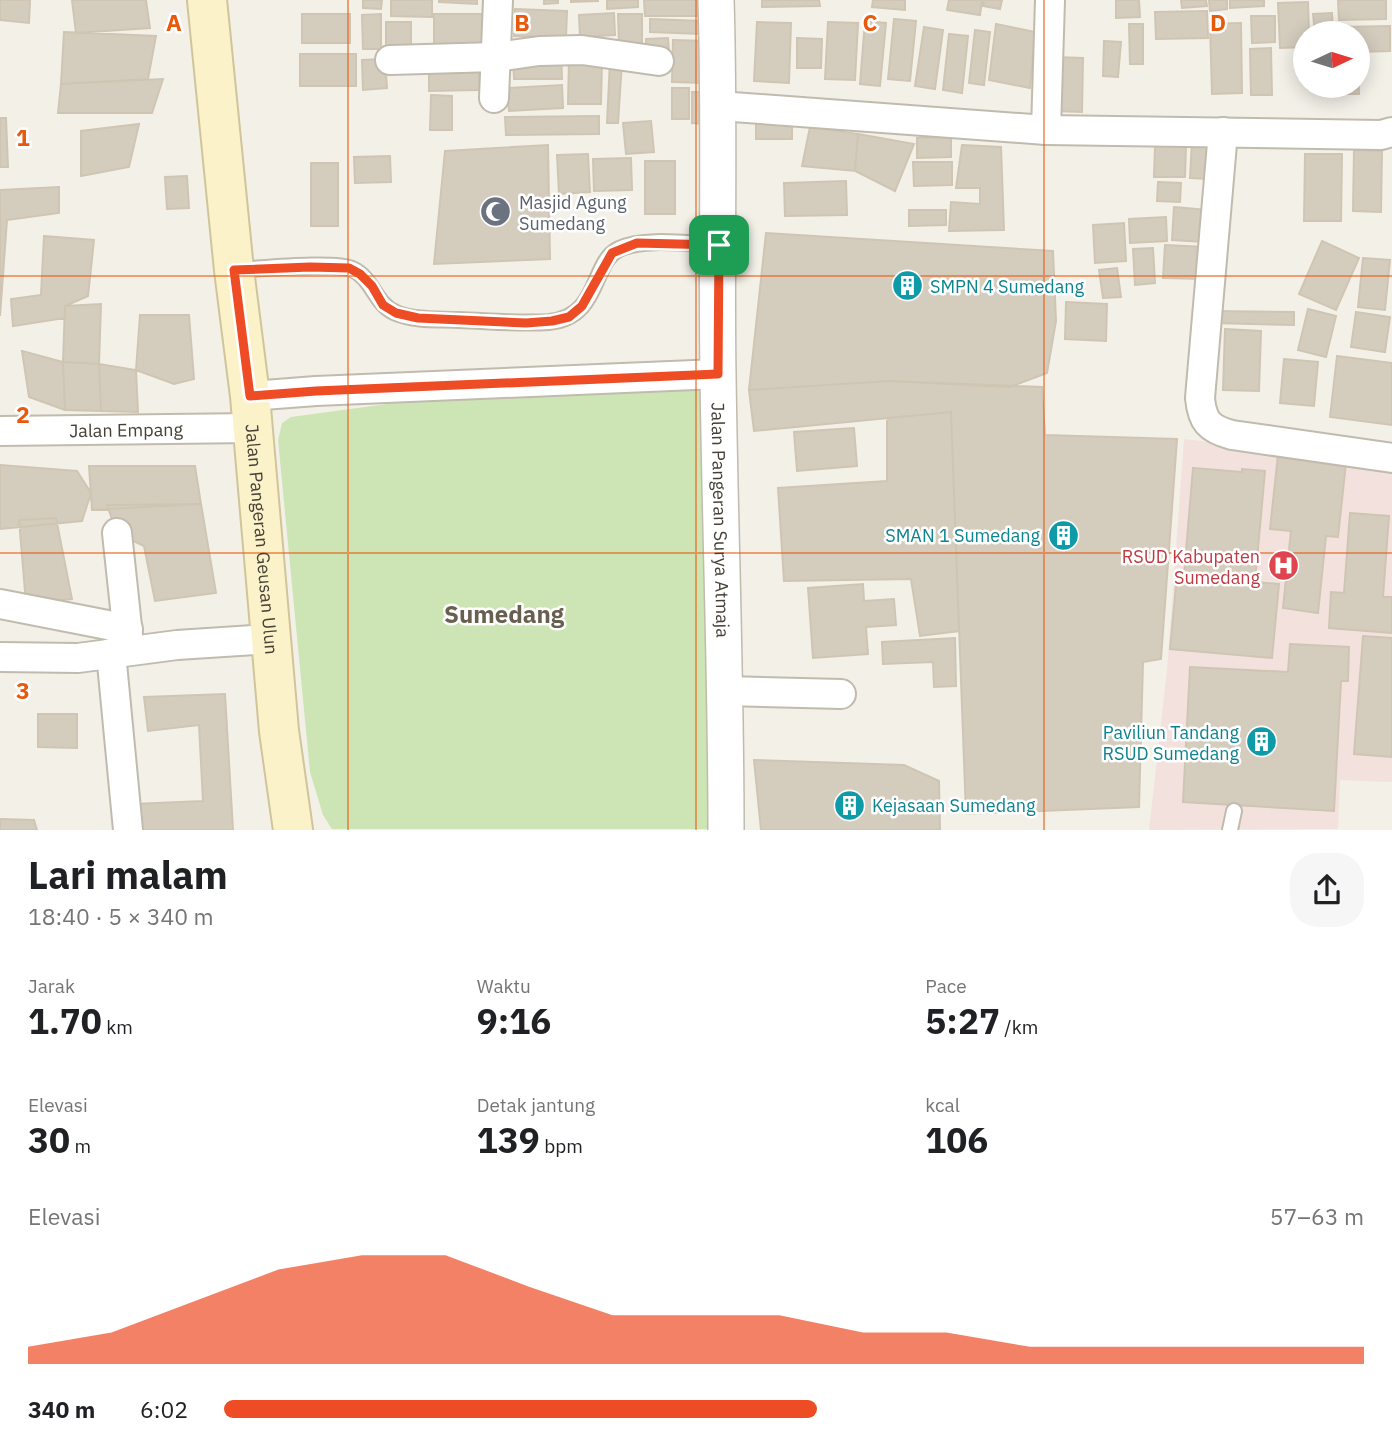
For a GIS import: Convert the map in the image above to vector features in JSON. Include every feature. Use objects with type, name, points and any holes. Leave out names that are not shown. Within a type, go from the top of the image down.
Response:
[{"type":"main road","name":"Jalan Pangeran Geusan Ulun","points":[[207,0],[234,270],[252,412],[279,731],[293,830]]},
{"type":"street","points":[[494,97],[498,0]]},
{"type":"street","name":"Jalan Pangeran Surya Atmaja","points":[[716,0],[719,106],[718,374],[726,691],[726,830]]},
{"type":"street","points":[[1046,130],[1050,0]]},
{"type":"street","points":[[390,60],[496,57],[539,51],[582,50],[659,61]]},
{"type":"street","points":[[719,106],[1046,130],[1381,135],[1392,132]]},
{"type":"street","points":[[1223,132],[1200,398],[1206,424],[1231,435],[1392,458]]},
{"type":"street","name":"Jalan Empang","points":[[0,431],[252,412],[344,390],[718,374]]},
{"type":"street","points":[[117,533],[128,830]]},
{"type":"street","points":[[0,604],[123,644],[177,645],[270,639]]},
{"type":"street","points":[[0,657],[78,657],[123,644]]},
{"type":"street","points":[[726,691],[841,694]]},
{"type":"lane","points":[[234,270],[349,268],[360,274],[372,286],[383,305],[396,313],[418,318],[526,323],[569,317],[582,306],[605,262],[612,253],[621,248],[637,243],[719,245]]},
{"type":"lane","points":[[1230,830],[1234,811]]},
{"type":"shaded area","name":"RSUD Kabupaten Sumedang","points":[[1184,439],[1392,463],[1392,782],[1340,780],[1338,829],[1149,830],[1167,670]]},
{"type":"green space","points":[[715,376],[723,829],[332,829],[323,815],[310,772],[278,440],[282,423],[291,417],[505,388]]},
{"type":"building","points":[[0,0],[30,0],[29,23],[0,20]]},
{"type":"building","points":[[72,0],[146,0],[150,28],[76,33]]},
{"type":"building","points":[[363,0],[382,0],[381,9],[363,8]]},
{"type":"building","points":[[391,0],[432,0],[432,17],[391,16]]},
{"type":"building","points":[[477,0],[477,4],[439,2]]},
{"type":"building","points":[[544,0],[558,0],[558,3],[544,4]]},
{"type":"building","points":[[598,0],[598,1],[571,2]]},
{"type":"building","points":[[607,0],[638,0],[638,7],[607,9]]},
{"type":"building","points":[[644,0],[707,0],[707,16],[645,16]]},
{"type":"building","points":[[762,0],[819,0],[820,6],[762,7]]},
{"type":"building","points":[[873,0],[905,0],[905,10],[872,7]]},
{"type":"building","points":[[949,0],[982,0],[980,15],[947,10]]},
{"type":"building","points":[[984,0],[1002,0],[1000,9],[983,6]]},
{"type":"building","points":[[1116,0],[1139,0],[1140,17],[1116,18]]},
{"type":"building","points":[[1181,0],[1206,0],[1207,6],[1182,8]]},
{"type":"building","points":[[1209,0],[1227,0],[1227,9],[1210,11]]},
{"type":"building","points":[[1230,0],[1264,0],[1264,6],[1230,8]]},
{"type":"building","points":[[1338,0],[1386,0],[1386,19],[1339,20]]},
{"type":"building","points":[[1308,2],[1309,21],[1293,21],[1293,48],[1280,48],[1278,3]]},
{"type":"building","points":[[515,9],[567,11],[566,38],[514,36]]},
{"type":"building","points":[[1207,11],[1208,38],[1156,39],[1155,12]]},
{"type":"building","points":[[614,13],[615,35],[580,37],[579,15]]},
{"type":"building","points":[[1332,13],[1332,21],[1314,21],[1313,14]]},
{"type":"building","points":[[302,14],[350,14],[350,43],[302,43]]},
{"type":"building","points":[[381,14],[381,49],[363,49],[362,15]]},
{"type":"building","points":[[434,14],[483,14],[483,46],[434,46]]},
{"type":"building","points":[[618,14],[642,14],[642,45],[619,45]]},
{"type":"building","points":[[1251,16],[1275,16],[1275,42],[1252,43]]},
{"type":"building","points":[[650,19],[702,21],[701,34],[650,32]]},
{"type":"building","points":[[894,19],[916,21],[910,81],[888,79]]},
{"type":"building","points":[[865,21],[886,23],[880,86],[860,84]]},
{"type":"building","points":[[386,22],[411,22],[411,53],[386,53]]},
{"type":"building","points":[[757,22],[791,23],[789,83],[754,81]]},
{"type":"building","points":[[828,22],[858,23],[855,80],[825,79]]},
{"type":"building","points":[[1241,23],[1242,93],[1212,94],[1210,24]]},
{"type":"building","points":[[996,24],[1035,32],[1030,88],[989,80]]},
{"type":"building","points":[[1129,24],[1143,24],[1143,64],[1130,64]]},
{"type":"building","points":[[1370,26],[1390,26],[1390,51],[1370,52]]},
{"type":"building","points":[[924,27],[943,30],[935,89],[915,86]]},
{"type":"building","points":[[975,30],[990,32],[984,85],[969,83]]},
{"type":"building","points":[[64,32],[156,36],[148,79],[61,84]]},
{"type":"building","points":[[949,34],[968,36],[962,93],[943,90]]},
{"type":"building","points":[[668,38],[669,53],[646,54],[646,39]]},
{"type":"building","points":[[797,38],[822,39],[821,68],[797,68]]},
{"type":"building","points":[[673,40],[706,41],[705,83],[672,82]]},
{"type":"building","points":[[1104,41],[1121,42],[1118,77],[1103,76]]},
{"type":"building","points":[[1271,48],[1272,95],[1251,95],[1250,49]]},
{"type":"building","points":[[561,51],[562,79],[514,79],[513,52]]},
{"type":"building","points":[[300,54],[356,54],[356,86],[300,86]]},
{"type":"building","points":[[1055,57],[1083,58],[1082,112],[1054,111]]},
{"type":"building","points":[[569,58],[602,59],[601,104],[568,104]]},
{"type":"building","points":[[385,59],[387,88],[363,90],[362,60]]},
{"type":"building","points":[[479,59],[479,90],[429,91],[429,60]]},
{"type":"building","points":[[610,61],[622,62],[618,123],[607,123]]},
{"type":"building","points":[[163,79],[152,113],[58,113],[61,84]]},
{"type":"building","points":[[562,85],[563,108],[509,111],[507,88]]},
{"type":"building","points":[[672,88],[689,88],[689,119],[672,119]]},
{"type":"building","points":[[692,92],[706,92],[706,124],[692,123]]},
{"type":"building","points":[[431,95],[452,96],[452,130],[430,130]]},
{"type":"building","points":[[599,116],[599,134],[506,135],[505,117]]},
{"type":"building","points":[[756,117],[792,117],[792,139],[756,139]]},
{"type":"building","points":[[0,118],[6,118],[8,167],[0,167]]},
{"type":"building","points":[[651,121],[654,152],[626,154],[623,123]]},
{"type":"building","points":[[139,124],[129,167],[81,176],[81,131]]},
{"type":"building","points":[[810,127],[858,134],[855,171],[802,166]]},
{"type":"building","points":[[858,134],[914,144],[895,191],[855,171]]},
{"type":"building","points":[[951,137],[951,157],[917,158],[917,138]]},
{"type":"building","points":[[1192,141],[1212,142],[1210,179],[1190,178]]},
{"type":"building","points":[[548,145],[550,259],[434,264],[445,151]]},
{"type":"building","points":[[962,145],[1001,147],[1004,230],[949,231],[951,202],[980,204],[980,188],[956,188]]},
{"type":"building","points":[[1155,146],[1186,146],[1185,177],[1154,177]]},
{"type":"building","points":[[1354,150],[1382,151],[1381,212],[1353,211]]},
{"type":"building","points":[[588,154],[590,192],[559,194],[557,155]]},
{"type":"building","points":[[1305,154],[1342,154],[1341,221],[1304,221]]},
{"type":"building","points":[[390,156],[391,182],[355,183],[354,157]]},
{"type":"building","points":[[631,158],[632,190],[594,191],[593,159]]},
{"type":"building","points":[[645,161],[675,161],[675,214],[645,214]]},
{"type":"building","points":[[913,162],[952,162],[952,185],[914,186]]},
{"type":"building","points":[[311,163],[338,163],[338,226],[311,226]]},
{"type":"building","points":[[187,176],[189,208],[167,209],[165,177]]},
{"type":"building","points":[[846,181],[847,215],[785,216],[784,183]]},
{"type":"building","points":[[1158,182],[1181,183],[1180,202],[1157,201]]},
{"type":"building","points":[[59,187],[59,213],[7,220],[0,316],[0,190]]},
{"type":"building","points":[[1174,207],[1207,210],[1204,242],[1172,240]]},
{"type":"building","points":[[909,210],[946,210],[946,225],[909,226]]},
{"type":"building","points":[[1166,217],[1167,241],[1130,243],[1129,219]]},
{"type":"building","points":[[1124,223],[1126,261],[1095,263],[1093,225]]},
{"type":"building","name":"SMPN 4 Sumedang","points":[[766,233],[1053,251],[1056,321],[1047,373],[1010,387],[889,381],[749,390]]},
{"type":"building","points":[[44,236],[94,240],[88,296],[65,306],[65,318],[13,326],[11,299],[41,295]]},
{"type":"building","points":[[1322,241],[1359,258],[1336,310],[1299,294]]},
{"type":"building","points":[[1165,245],[1205,247],[1204,279],[1163,278]]},
{"type":"building","points":[[1153,248],[1155,283],[1135,285],[1133,249]]},
{"type":"building","points":[[1363,258],[1390,260],[1385,310],[1358,307]]},
{"type":"building","points":[[1117,268],[1121,297],[1103,298],[1099,270]]},
{"type":"building","points":[[1066,302],[1107,304],[1106,341],[1065,339]]},
{"type":"building","points":[[101,304],[99,364],[63,362],[65,306]]},
{"type":"building","points":[[1308,309],[1336,316],[1326,357],[1298,350]]},
{"type":"building","points":[[1212,311],[1294,312],[1294,325],[1212,323]]},
{"type":"building","points":[[1356,312],[1390,317],[1385,352],[1351,347]]},
{"type":"building","points":[[140,315],[189,315],[194,379],[174,384],[136,370]]},
{"type":"building","points":[[1225,329],[1261,331],[1259,391],[1223,390]]},
{"type":"building","points":[[22,351],[63,362],[65,410],[29,397]]},
{"type":"building","points":[[1337,356],[1392,363],[1392,425],[1330,417]]},
{"type":"building","points":[[1284,359],[1318,362],[1314,406],[1280,403]]},
{"type":"building","points":[[63,362],[99,364],[101,411],[65,410]]},
{"type":"building","points":[[99,364],[136,370],[138,412],[101,411]]},
{"type":"building","name":"SMAN 1 Sumedang","points":[[889,381],[1042,387],[1045,435],[1177,439],[1161,659],[1143,662],[1139,807],[966,814],[951,412],[754,431],[749,390]]},
{"type":"building","points":[[951,412],[959,631],[920,636],[911,579],[784,581],[778,488],[887,481],[887,418]]},
{"type":"building","points":[[854,428],[857,466],[797,471],[794,432]]},
{"type":"building","points":[[1278,455],[1346,463],[1338,537],[1326,536],[1318,613],[1283,608],[1291,531],[1270,529]]},
{"type":"building","points":[[0,465],[77,471],[91,493],[82,521],[0,529]]},
{"type":"building","points":[[89,466],[195,466],[201,504],[92,510]]},
{"type":"building","points":[[1193,468],[1265,471],[1255,582],[1279,584],[1272,658],[1170,649],[1177,575],[1184,575]]},
{"type":"building","points":[[201,504],[216,593],[155,601],[144,546],[117,533],[107,505]]},
{"type":"building","points":[[1350,513],[1389,516],[1383,597],[1392,597],[1392,633],[1329,628],[1331,592],[1344,593]]},
{"type":"building","points":[[56,518],[72,599],[26,603],[19,520]]},
{"type":"building","points":[[863,584],[864,601],[894,599],[896,625],[866,627],[868,654],[813,658],[808,588]]},
{"type":"building","points":[[1363,636],[1392,638],[1392,757],[1354,754]]},
{"type":"building","points":[[955,638],[956,686],[934,687],[933,662],[883,664],[882,642]]},
{"type":"building","name":"Paviliun Tandang RSUD Sumedang","points":[[1290,644],[1349,647],[1348,681],[1341,681],[1334,811],[1183,802],[1190,667],[1288,672]]},
{"type":"building","points":[[225,694],[233,830],[141,830],[135,804],[203,801],[199,725],[148,731],[144,697]]},
{"type":"building","points":[[38,714],[77,714],[77,748],[38,747]]},
{"type":"building","name":"Kejasaan Sumedang","points":[[754,760],[904,765],[939,781],[940,830],[761,830]]},
{"type":"building","points":[[0,819],[34,820],[37,830],[0,830]]},
{"type":"place","name":"Masjid Agung Sumedang","points":[[496,212]]},
{"type":"place","name":"SMPN 4 Sumedang","points":[[907,286]]},
{"type":"place","name":"SMAN 1 Sumedang","points":[[1063,535]]},
{"type":"place","name":"RSUD Kabupaten Sumedang","points":[[1283,566]]},
{"type":"place","name":"Paviliun Tandang RSUD Sumedang","points":[[1262,742]]},
{"type":"place","name":"Kejasaan Sumedang","points":[[849,805]]},
{"type":"district","name":"Sumedang","points":[[504,614]]},
{"type":"route","points":[[637,243],[719,245],[718,374],[250,396],[234,270],[349,268],[360,274],[372,286],[383,305],[396,313],[418,318],[526,323],[569,317],[582,306],[592,291],[605,262],[612,253],[621,248],[637,243]]}]
